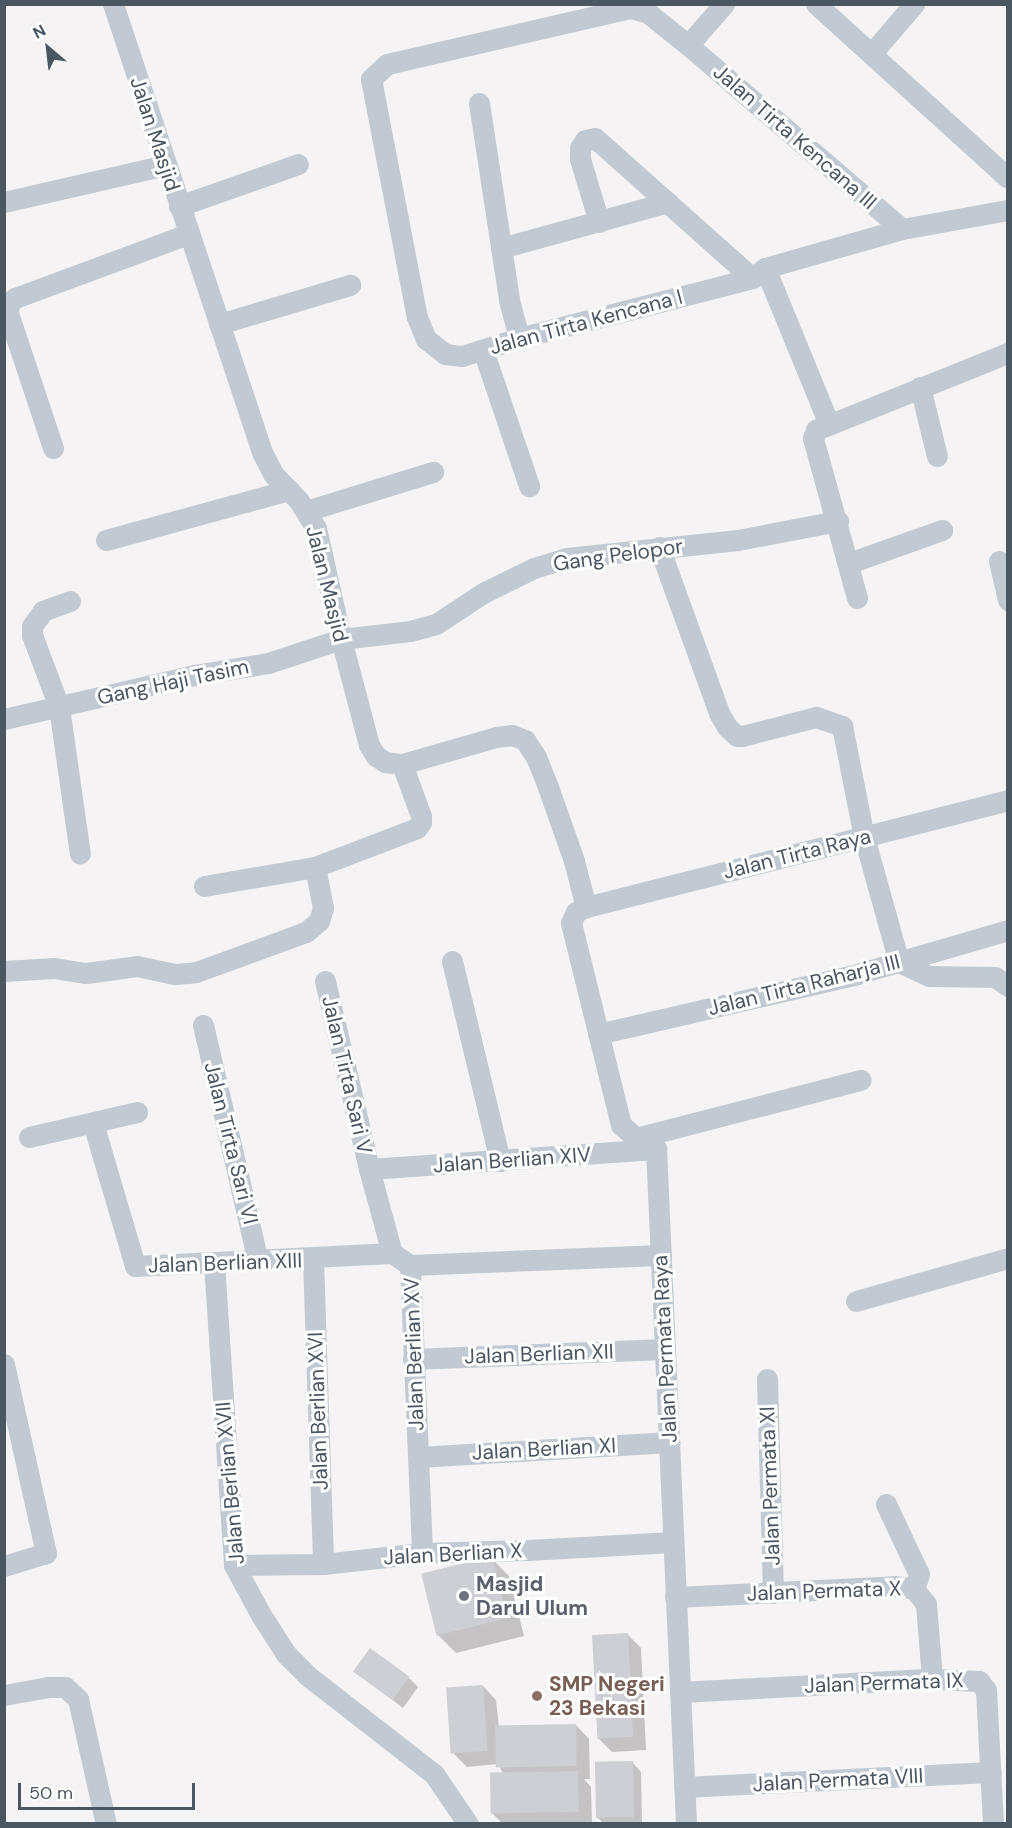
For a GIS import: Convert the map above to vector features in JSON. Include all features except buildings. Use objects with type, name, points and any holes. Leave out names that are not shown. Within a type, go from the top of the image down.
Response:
[{"type":"street","name":"Jalan Masjid","points":[[113,4],[188,234],[268,465],[290,490],[316,528],[341,639],[369,745],[376,756],[385,762],[402,764]]},
{"type":"street","points":[[688,45],[724,4]]},
{"type":"street","points":[[816,4],[1007,177]]},
{"type":"street","points":[[872,53],[914,4]]},
{"type":"street","name":"Jalan Tirta Kencana III","points":[[371,79],[387,64],[630,8],[648,13],[902,229]]},
{"type":"street","name":"Jalan Tirta Kencana I","points":[[371,79],[420,328],[432,347],[445,354],[462,356],[519,338],[758,273],[902,229],[1008,210]]},
{"type":"street","points":[[479,103],[509,300],[519,338]]},
{"type":"street","points":[[599,222],[580,159],[580,148],[585,140],[595,138],[668,202],[758,273],[829,423]]},
{"type":"street","points":[[179,206],[298,164]]},
{"type":"street","points":[[4,202],[165,165]]},
{"type":"street","points":[[501,248],[668,202]]},
{"type":"street","points":[[53,448],[8,314],[9,303],[15,298],[188,234]]},
{"type":"street","points":[[219,324],[350,285]]},
{"type":"street","points":[[483,350],[529,486]]},
{"type":"street","points":[[857,598],[838,521],[813,438],[816,430],[1008,353]]},
{"type":"street","points":[[920,387],[937,456]]},
{"type":"street","points":[[306,512],[432,472]]},
{"type":"street","points":[[106,540],[290,490]]},
{"type":"street","name":"Gang Pelopor","points":[[341,639],[410,631],[436,624],[483,593],[534,568],[567,558],[778,535],[838,521]]},
{"type":"street","points":[[849,563],[942,530]]},
{"type":"street","points":[[659,547],[719,713],[727,727],[737,736],[742,736],[816,717],[842,726],[864,837],[899,962],[929,976],[995,977],[1008,986]]},
{"type":"street","points":[[999,561],[1008,600]]},
{"type":"street","points":[[70,601],[43,611],[32,626],[34,641],[59,707],[80,854]]},
{"type":"street","name":"Gang Haji Tasim","points":[[4,719],[194,675],[268,663],[341,639]]},
{"type":"street","points":[[204,886],[315,867],[417,828],[421,816],[402,764],[496,737],[512,735],[525,740],[537,757],[548,787],[574,861],[586,907],[576,912],[571,923],[621,1125],[636,1138],[656,1149]]},
{"type":"street","name":"Jalan Tirta Raya","points":[[586,907],[1008,800]]},
{"type":"street","points":[[4,971],[54,968],[86,973],[137,966],[175,974],[196,972],[306,932],[319,921],[322,908],[315,867]]},
{"type":"street","name":"Jalan Tirta Raharja III","points":[[598,1034],[899,962],[1008,930]]},
{"type":"street","points":[[452,961],[500,1161]]},
{"type":"street","name":"Jalan Tirta Sari V","points":[[325,981],[369,1169]]},
{"type":"street","name":"Jalan Tirta Sari VI","points":[[203,1025],[258,1261]]},
{"type":"street","points":[[636,1138],[861,1080]]},
{"type":"street","points":[[28,1137],[137,1112]]},
{"type":"street","name":"Jalan Berlian XIII","points":[[93,1123],[135,1266],[313,1259],[392,1253]]},
{"type":"street","name":"Jalan Berlian XIV","points":[[369,1169],[656,1149]]},
{"type":"street","name":"Jalan Permata Raya","points":[[656,1149],[686,1824]]},
{"type":"street","name":"Jalan Berlian XV","points":[[369,1169],[392,1253],[410,1264],[422,1552]]},
{"type":"street","points":[[410,1264],[661,1255]]},
{"type":"street","points":[[856,1301],[1008,1258]]},
{"type":"street","name":"Jalan Berlian XVI","points":[[313,1259],[323,1564]]},
{"type":"street","name":"Jalan Berlian XVII","points":[[214,1263],[234,1565],[261,1616],[286,1654],[308,1676],[434,1774],[468,1824]]},
{"type":"street","name":"Jalan Berlian XII","points":[[413,1359],[665,1349]]},
{"type":"street","points":[[4,1364],[46,1553],[4,1566]]},
{"type":"street","name":"Jalan Permata XI","points":[[767,1378],[773,1593]]},
{"type":"street","name":"Jalan Berlian XI","points":[[418,1457],[670,1442]]},
{"type":"street","points":[[886,1504],[919,1574],[914,1589]]},
{"type":"street","name":"Jalan Berlian X","points":[[234,1565],[323,1564],[422,1552],[528,1550],[673,1542]]},
{"type":"street","name":"Jalan Permata X","points":[[675,1597],[896,1586],[914,1589],[926,1604],[932,1679]]},
{"type":"street","name":"Jalan Permata IX","points":[[680,1692],[932,1679],[979,1681],[984,1685],[992,1772],[993,1824]]},
{"type":"street","points":[[4,1695],[49,1687],[65,1687],[78,1699],[106,1824]]},
{"type":"street","name":"Jalan Permata VIII","points":[[684,1787],[992,1772]]},
{"type":"place","name":"Masjid Darul Ulum","points":[[464,1596]]},
{"type":"place","name":"SMP Negeri 23 Bekasi","points":[[537,1696]]}]
